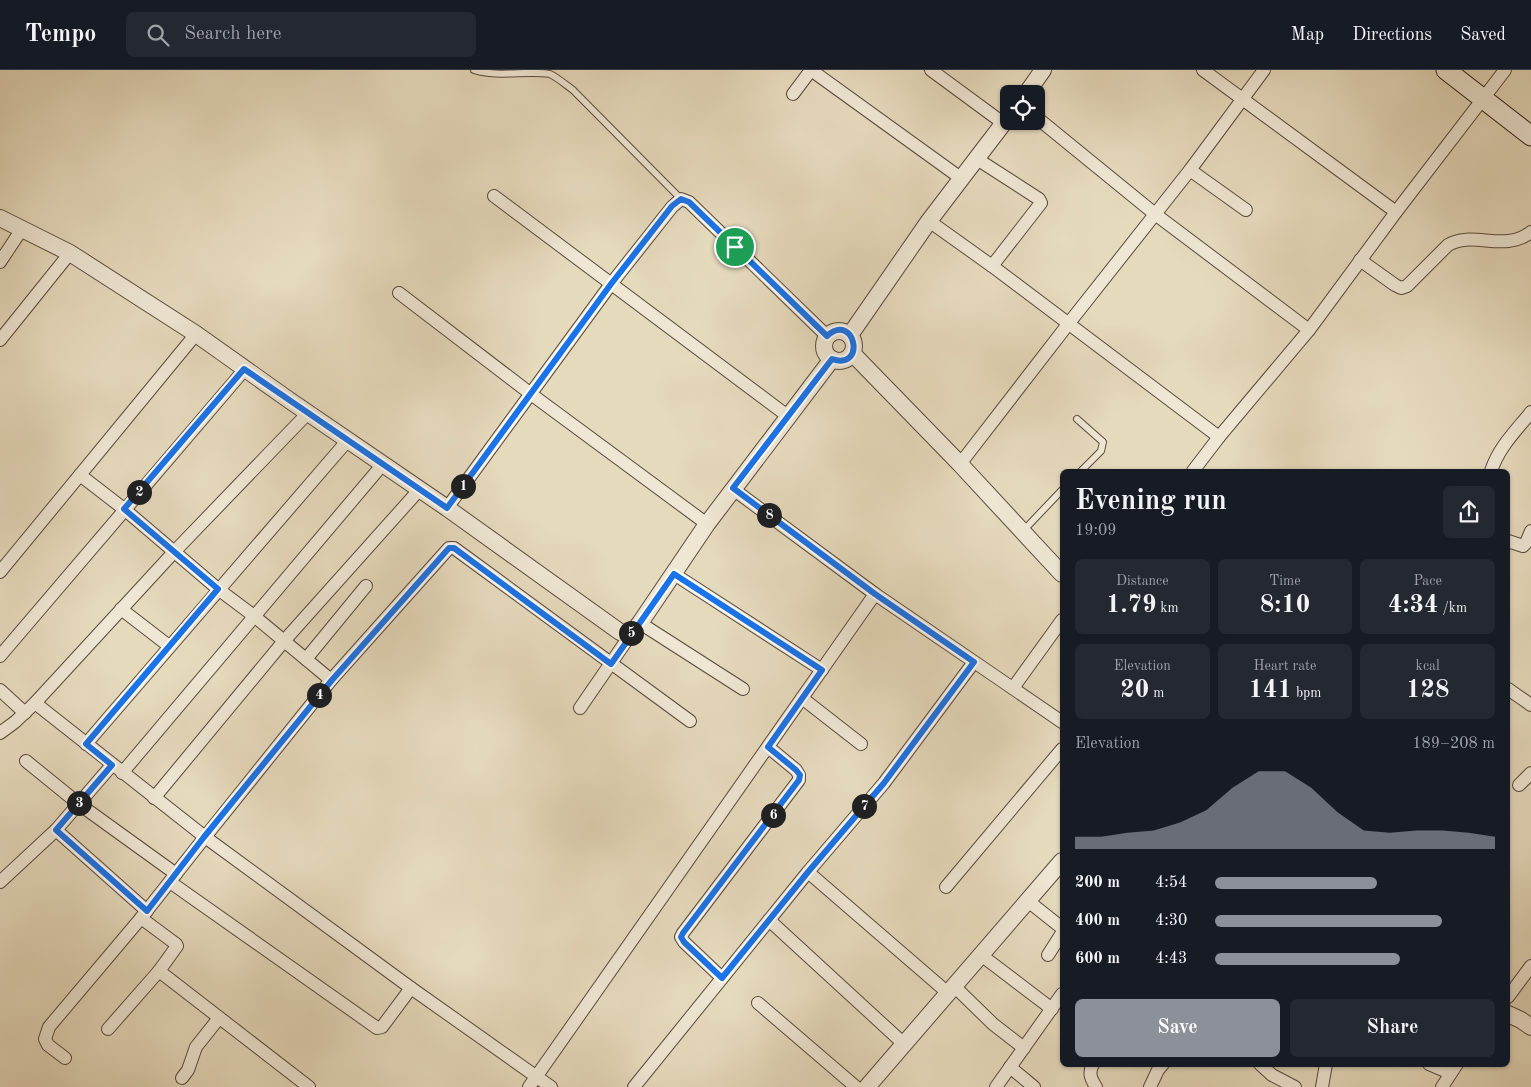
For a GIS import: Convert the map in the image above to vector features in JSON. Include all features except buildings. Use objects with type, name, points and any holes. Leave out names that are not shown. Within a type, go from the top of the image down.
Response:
[{"type":"main road","points":[[1446,70],[1531,136]]},
{"type":"street","points":[[793,94],[811,70],[962,179]]},
{"type":"street","points":[[931,70],[1000,115]]},
{"type":"street","points":[[1032,85],[1043,70]]},
{"type":"street","points":[[1203,70],[1396,212]]},
{"type":"street","points":[[960,464],[1190,170],[1264,70]]},
{"type":"street","points":[[1195,469],[1309,330],[1396,212],[1505,70]]},
{"type":"street","points":[[1045,123],[1156,214],[1309,330]]},
{"type":"street","points":[[850,335],[929,221],[1000,127]]},
{"type":"street","points":[[977,159],[1038,199],[1041,203],[992,266]]},
{"type":"street","points":[[1190,170],[1246,210]]},
{"type":"street","points":[[494,196],[789,417]]},
{"type":"street","points":[[447,508],[611,284],[672,206],[681,199],[689,202],[827,336]]},
{"type":"street","points":[[0,218],[70,253],[196,334],[420,489],[620,632],[626,634],[635,628]]},
{"type":"street","points":[[929,221],[1069,323],[1219,437]]},
{"type":"street","points":[[0,262],[22,229]]},
{"type":"street","points":[[1360,260],[1401,288],[1407,286],[1454,241],[1513,241],[1531,232]]},
{"type":"street","points":[[0,340],[70,253]]},
{"type":"street","points":[[399,293],[531,394],[707,524]]},
{"type":"street","points":[[836,331],[846,332],[850,335],[854,344],[852,354],[845,360],[832,359],[825,351],[824,341],[827,336],[836,331]]},
{"type":"street","points":[[0,572],[196,334]]},
{"type":"street","points":[[852,354],[960,464],[1060,572]]},
{"type":"street","points":[[580,708],[707,524],[832,359]]},
{"type":"street","points":[[0,656],[244,369]]},
{"type":"street","points":[[1492,469],[1502,446],[1531,412]]},
{"type":"street","points":[[0,733],[16,722],[35,703],[174,552],[308,413]]},
{"type":"street","points":[[86,744],[348,440]]},
{"type":"street","points":[[0,882],[56,830],[78,804],[117,769],[254,616],[383,464]]},
{"type":"street","points":[[80,475],[332,680]]},
{"type":"street","points":[[733,488],[875,594],[1060,721]]},
{"type":"street","points":[[154,798],[284,641],[420,489]]},
{"type":"street","points":[[1527,549],[1526,543],[1531,531]]},
{"type":"street","points":[[1510,542],[1527,549]]},
{"type":"street","points":[[65,1058],[48,1045],[45,1038],[49,1027],[144,915],[204,837],[332,680],[446,550],[452,548],[690,721]]},
{"type":"street","points":[[674,574],[822,670]]},
{"type":"street","points":[[306,659],[366,586]]},
{"type":"street","points":[[532,1082],[875,594]]},
{"type":"street","points":[[121,609],[169,646]]},
{"type":"street","points":[[1013,688],[1060,623]]},
{"type":"street","points":[[635,628],[743,688]]},
{"type":"street","points":[[634,1087],[808,872],[884,783],[974,662]]},
{"type":"street","points":[[0,690],[25,713]]},
{"type":"street","points":[[1510,690],[1531,706]]},
{"type":"street","points":[[802,698],[861,744]]},
{"type":"street","points":[[35,703],[204,837],[411,988],[532,1082],[551,1087]]},
{"type":"street","points":[[722,978],[681,937],[799,780],[800,775],[796,770],[768,747]]},
{"type":"street","points":[[946,887],[1060,751]]},
{"type":"street","points":[[26,761],[173,878],[377,1028],[382,1028],[411,988]]},
{"type":"street","points":[[1519,785],[1531,773]]},
{"type":"street","points":[[56,830],[177,945],[158,971],[108,1029]]},
{"type":"street","points":[[867,1087],[1060,863]]},
{"type":"street","points":[[808,872],[1024,1048]]},
{"type":"street","points":[[1028,901],[1060,926]]},
{"type":"street","points":[[769,920],[904,1044]]},
{"type":"street","points":[[1048,955],[1060,936]]},
{"type":"street","points":[[981,955],[1052,1008]]},
{"type":"street","points":[[1510,994],[1531,966]]},
{"type":"street","points":[[158,971],[308,1087]]},
{"type":"street","points":[[996,1087],[1060,997]]},
{"type":"street","points":[[758,1003],[856,1087]]},
{"type":"street","points":[[1510,1015],[1529,1020]]},
{"type":"street","points":[[182,1078],[188,1070],[197,1045],[219,1018]]},
{"type":"street","points":[[1010,1067],[1034,1087]]},
{"type":"street","points":[[1092,1067],[1090,1072],[1091,1079],[1096,1087]]},
{"type":"street","points":[[1150,1087],[1160,1067]]},
{"type":"street","points":[[1263,1067],[1272,1075],[1295,1087]]},
{"type":"street","points":[[1322,1087],[1325,1067]]},
{"type":"street","points":[[1442,1087],[1453,1068]]},
{"type":"lane","points":[[474,70],[495,72],[533,71],[549,74],[562,82],[573,90],[681,199]]},
{"type":"lane","points":[[1077,419],[1103,442],[1101,451],[1083,469]]},
{"type":"lane","points":[[1023,532],[1060,492]]},
{"type":"route","points":[[681,199],[689,202],[735,247],[827,336],[836,331],[846,332],[850,335],[853,340],[854,349],[852,354],[845,360],[836,361],[832,359],[733,488],[875,594],[974,662],[884,783],[808,872],[722,978],[681,937],[799,780],[800,775],[796,770],[768,747],[822,670],[674,574],[611,664],[454,548],[449,548],[332,680],[204,837],[147,911],[56,830],[112,765],[86,744],[218,589],[124,509],[244,369],[447,508],[611,284],[672,206],[681,199]]}]
